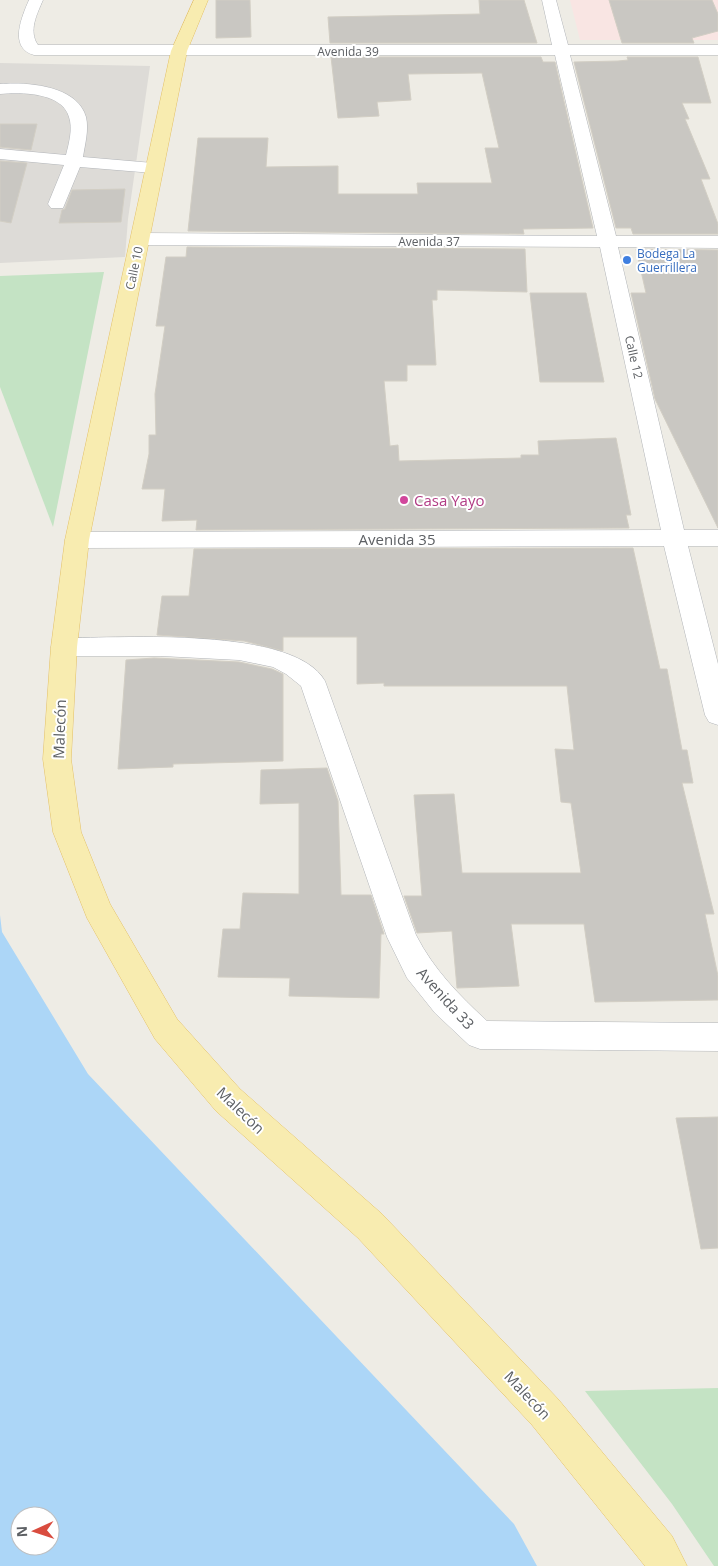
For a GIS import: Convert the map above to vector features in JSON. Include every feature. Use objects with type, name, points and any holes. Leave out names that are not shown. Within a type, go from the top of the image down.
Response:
[{"type":"main road","name":"Calle 10","points":[[77,540],[153,168],[179,51],[201,0]]},
{"type":"main road","name":"Malecón","points":[[77,540],[64,647],[56,759],[68,832],[97,909],[166,1028],[228,1100],[370,1226],[545,1412],[658,1550],[667,1566]]},
{"type":"street","name":"Avenida 39","points":[[36,0],[24,31],[28,44],[34,50],[718,50]]},
{"type":"street","name":"Calle 12","points":[[549,0],[563,50],[608,242],[674,538],[718,714]]},
{"type":"street","points":[[0,89],[32,89],[55,95],[72,104],[78,116],[79,131],[74,161],[57,204]]},
{"type":"street","points":[[0,154],[153,168]]},
{"type":"street","name":"Avenida 37","points":[[140,239],[718,242]]},
{"type":"street","name":"Avenida 35","points":[[77,540],[718,538]]},
{"type":"street","name":"Avenida 33","points":[[64,647],[161,646],[238,651],[279,659],[295,667],[312,680],[402,937],[418,969],[446,1003],[480,1035],[718,1037]]},
{"type":"shaded area","points":[[570,0],[718,0],[718,40],[580,40]]},
{"type":"shaded area","points":[[0,63],[150,66],[128,219],[125,257],[0,263]]},
{"type":"green space","points":[[104,272],[53,527],[0,387],[0,276]]},
{"type":"green space","points":[[718,1388],[718,1566],[714,1566],[672,1504],[585,1391]]},
{"type":"water","points":[[0,915],[2,932],[88,1074],[514,1524],[537,1566],[0,1566]]},
{"type":"building","points":[[216,0],[250,0],[251,37],[216,38]]},
{"type":"building","points":[[479,0],[524,0],[537,43],[330,43],[328,17],[480,14]]},
{"type":"building","points":[[609,0],[712,0],[718,14],[718,31],[692,38],[694,43],[622,43]]},
{"type":"building","points":[[331,57],[541,57],[543,62],[555,62],[593,228],[523,229],[524,234],[188,231],[198,138],[268,138],[266,167],[338,166],[338,194],[418,194],[417,183],[492,183],[485,148],[499,148],[482,73],[408,74],[411,100],[377,102],[379,116],[338,118]]},
{"type":"building","points":[[627,57],[698,57],[711,103],[682,103],[689,119],[685,119],[710,179],[701,179],[718,224],[718,234],[633,234],[631,228],[616,228],[574,62],[628,60]]},
{"type":"building","points":[[0,124],[37,124],[31,150],[0,147]]},
{"type":"building","points":[[0,161],[27,163],[11,223],[0,221]]},
{"type":"building","points":[[125,189],[121,222],[59,223],[62,210],[65,209],[72,190]]},
{"type":"building","points":[[187,247],[525,249],[527,292],[437,290],[437,300],[432,300],[436,365],[407,365],[407,381],[384,381],[390,446],[398,445],[399,461],[521,458],[521,455],[539,455],[538,441],[616,438],[631,515],[626,515],[629,528],[196,530],[197,520],[162,521],[165,489],[142,489],[149,454],[149,435],[156,435],[155,394],[165,326],[156,326],[166,257],[186,257]]},
{"type":"building","points":[[636,249],[718,250],[718,528],[655,399],[631,293],[646,293]]},
{"type":"building","points":[[530,293],[586,293],[604,382],[540,382]]},
{"type":"building","points":[[633,548],[660,669],[667,669],[682,750],[687,750],[693,783],[682,783],[714,914],[705,914],[718,976],[718,1000],[595,1002],[584,924],[511,924],[519,986],[457,988],[452,931],[417,933],[404,896],[422,896],[414,795],[454,794],[462,873],[581,873],[571,803],[561,802],[555,749],[574,750],[567,686],[384,686],[384,683],[357,684],[357,637],[283,637],[283,651],[244,641],[157,635],[162,596],[189,596],[194,549]]},
{"type":"building","points":[[154,658],[239,662],[272,669],[283,674],[283,761],[173,764],[173,767],[118,769],[126,660]]},
{"type":"building","points":[[327,768],[338,801],[341,895],[371,895],[384,934],[381,934],[379,998],[289,996],[290,978],[218,977],[223,929],[240,929],[243,893],[299,894],[299,803],[260,804],[261,770]]},
{"type":"building","points":[[718,1117],[718,1248],[701,1249],[676,1118]]},
{"type":"place","name":"Bodega La Guerrillera","points":[[627,260]]},
{"type":"place","name":"Casa Yayo","points":[[404,500]]}]
